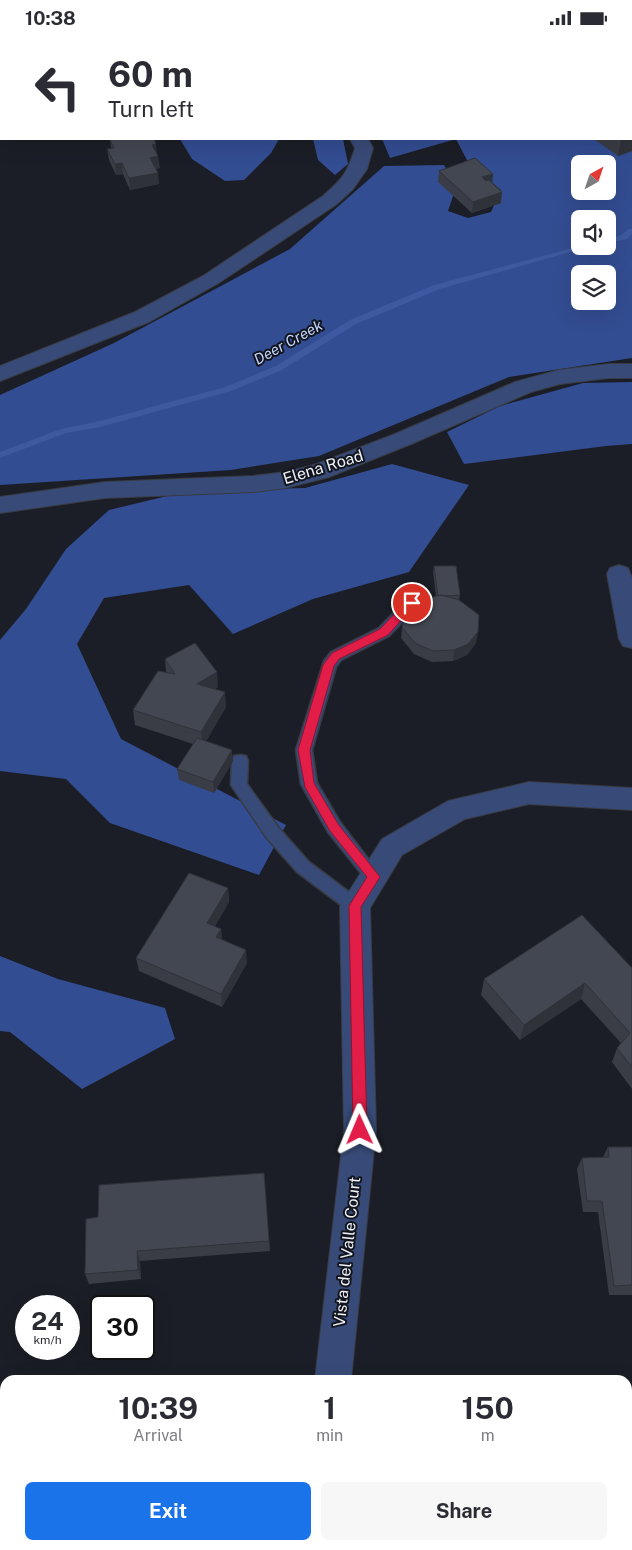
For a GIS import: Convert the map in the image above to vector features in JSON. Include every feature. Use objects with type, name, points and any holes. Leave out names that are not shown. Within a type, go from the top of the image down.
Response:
[{"type":"street","points":[[0,374],[142,317],[210,281],[330,200],[346,185],[358,169],[364,148],[360,140]]},
{"type":"street","name":"Elena Road","points":[[0,505],[105,490],[253,484],[286,480],[321,471],[404,439],[523,387],[559,377],[609,371],[632,371]]},
{"type":"street","points":[[619,574],[632,639]]},
{"type":"street","points":[[355,906],[392,847],[458,809],[530,793],[632,799]]},
{"type":"street","name":"Vista del Valle Court","points":[[334,1375],[360,1130],[355,906]]},
{"type":"lane","points":[[374,877],[334,827],[309,784],[304,750],[329,665],[336,656],[384,632],[412,603]]},
{"type":"lane","points":[[240,761],[239,785],[272,832],[304,867],[355,906]]},
{"type":"shaded area","points":[[181,140],[278,140],[271,153],[244,180],[225,181],[192,159]]},
{"type":"shaded area","points":[[313,140],[343,140],[348,164],[335,175],[318,160]]},
{"type":"shaded area","points":[[382,140],[453,140],[390,158]]},
{"type":"shaded area","points":[[457,140],[632,140],[632,358],[509,377],[319,456],[231,470],[0,485],[0,395],[114,343],[290,249],[384,166],[444,165],[456,187],[448,211],[468,218],[491,212],[501,190],[469,164]]},
{"type":"shaded area","points":[[632,382],[632,444],[464,464],[447,432],[500,406],[583,383]]},
{"type":"shaded area","points":[[392,464],[469,485],[409,572],[313,599],[233,634],[189,585],[104,598],[77,644],[121,739],[286,825],[259,875],[110,823],[66,779],[0,771],[0,640],[26,609],[66,549],[109,510],[188,491],[305,488]]},
{"type":"shaded area","points":[[0,956],[58,979],[165,1008],[175,1039],[82,1089],[10,1032],[0,1031]]},
{"type":"building","points":[[110,140],[154,140],[156,144],[152,145],[158,156],[150,158],[158,173],[129,178],[122,163],[115,164],[107,149],[114,148]]},
{"type":"building","points":[[475,158],[493,174],[482,177],[486,181],[489,180],[502,192],[473,202],[439,171]]},
{"type":"building","points":[[434,566],[456,566],[460,595],[438,596]]},
{"type":"building","points":[[441,595],[459,600],[479,615],[478,632],[468,644],[454,650],[433,651],[415,643],[402,627],[406,608],[428,598]]},
{"type":"building","points":[[195,643],[217,672],[197,684],[225,692],[201,732],[133,710],[158,671],[175,674],[165,659]]},
{"type":"building","points":[[197,738],[232,750],[213,782],[177,769]]},
{"type":"building","points":[[189,873],[228,888],[207,923],[221,929],[216,937],[246,950],[221,994],[136,958]]},
{"type":"building","points":[[582,915],[632,968],[632,1067],[617,1048],[630,1033],[585,983],[524,1025],[484,979]]},
{"type":"building","points":[[608,1147],[632,1147],[632,1285],[614,1286],[602,1201],[587,1201],[582,1158],[609,1157]]},
{"type":"building","points":[[264,1173],[269,1241],[137,1251],[138,1270],[85,1274],[86,1219],[98,1217],[99,1185]]},
{"type":"waterway","name":"Deer Creek","points":[[616,239],[624,237],[632,231]]},
{"type":"waterway","name":"Deer Creek","points":[[0,455],[64,431],[100,424],[228,389],[279,368],[353,322],[437,287],[571,251]]},
{"type":"route","points":[[360,1130],[355,906],[374,877],[334,827],[309,784],[304,750],[329,665],[336,656],[384,632],[412,603]]}]
